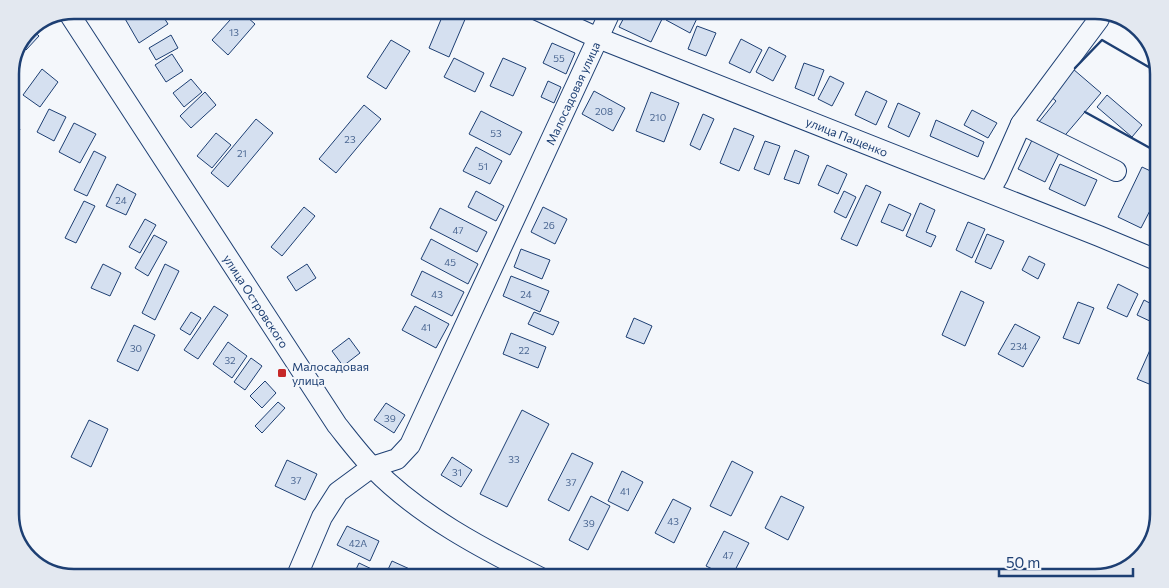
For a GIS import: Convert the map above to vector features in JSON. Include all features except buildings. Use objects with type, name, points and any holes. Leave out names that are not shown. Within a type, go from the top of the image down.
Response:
[{"type":"street","name":"улица Островского","points":[[73,19],[337,425],[372,467],[417,506],[474,544],[523,569]]},
{"type":"street","name":"улица Пащенко","points":[[557,19],[598,38],[1150,257]]},
{"type":"street","name":"Малосадовая улица","points":[[300,569],[322,516],[338,492],[372,467],[397,459],[410,445],[607,19]]},
{"type":"street","points":[[989,192],[1021,124],[1099,19]]},
{"type":"street","points":[[1021,124],[1116,171]]},
{"type":"wall","points":[[1075,68],[1102,40],[1150,68]]},
{"type":"wall","points":[[1085,112],[1150,148]]},
{"type":"place","name":"Малосадовая улица","points":[[282,373]]}]
